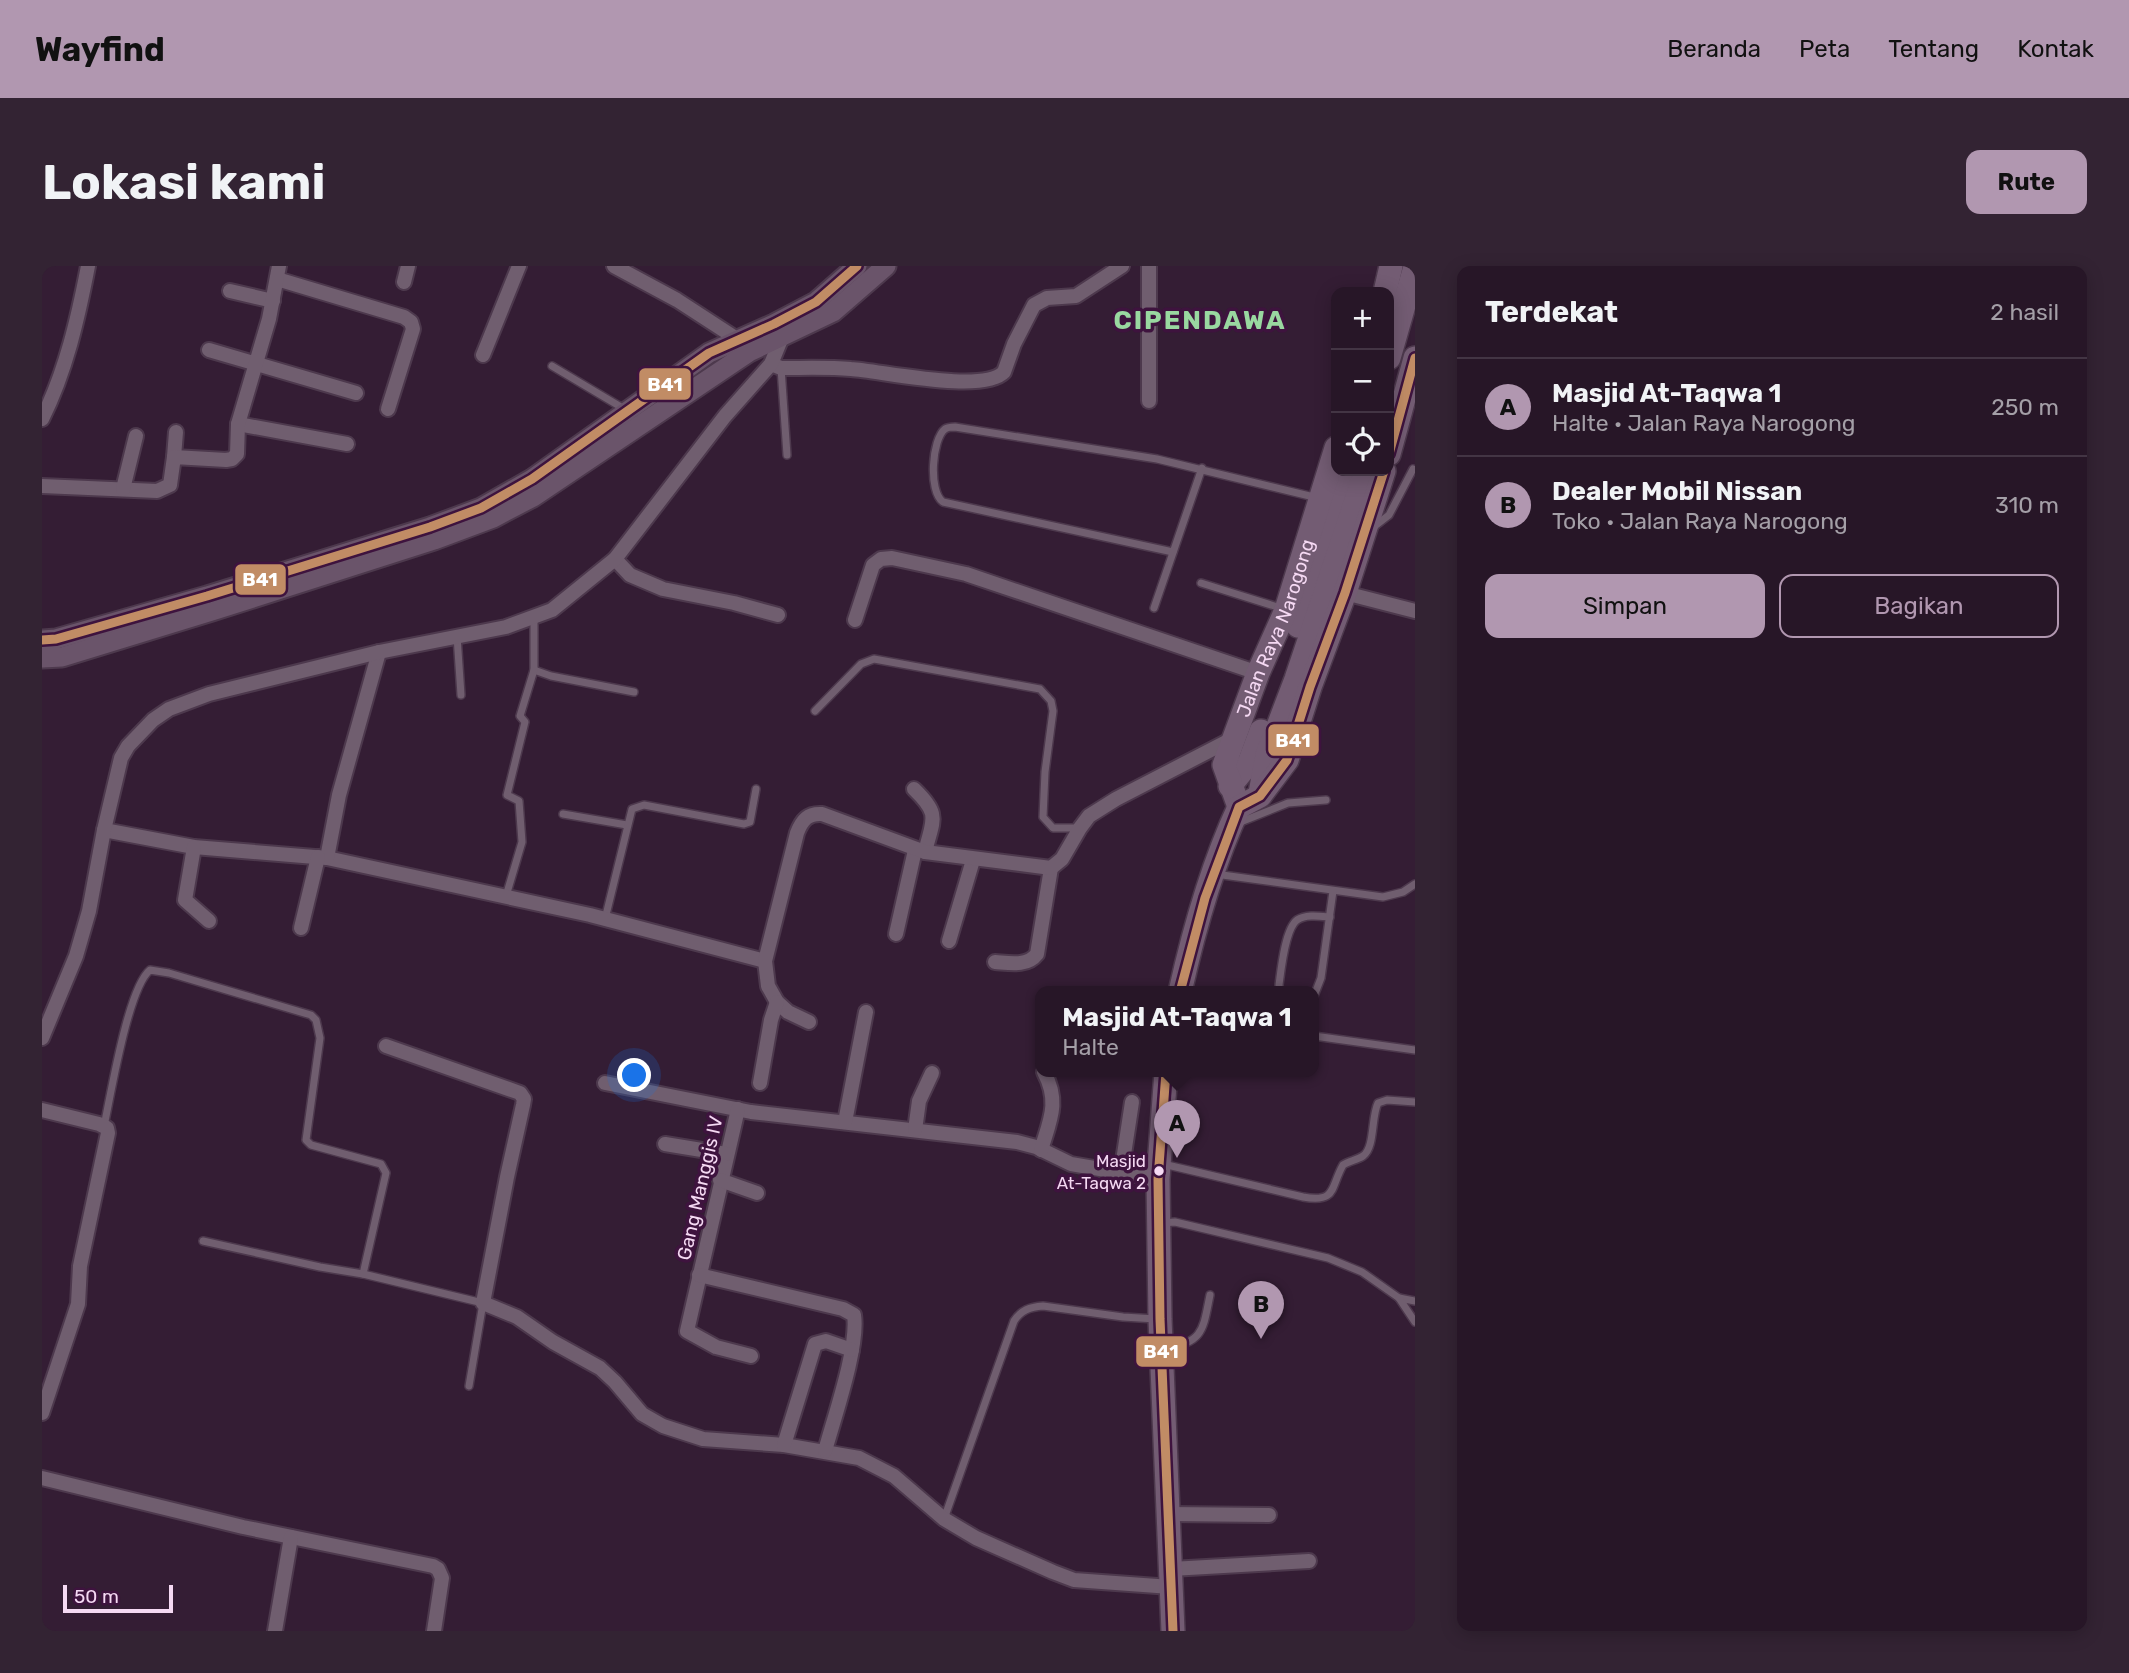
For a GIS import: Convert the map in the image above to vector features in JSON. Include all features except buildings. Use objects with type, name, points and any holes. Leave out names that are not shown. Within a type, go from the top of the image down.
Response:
[{"type":"main road","points":[[42,658],[62,657],[210,604],[432,533],[493,518],[533,497],[748,352],[816,302],[857,266]]},
{"type":"main road","points":[[432,533],[532,479],[709,353],[737,339],[778,330],[833,312],[886,266]]},
{"type":"main road","points":[[1386,287],[1391,266]]},
{"type":"main road","points":[[1391,350],[1415,267]]},
{"type":"main road","points":[[1403,396],[1415,316]]},
{"type":"main road","points":[[1394,433],[1415,358]]},
{"type":"main road","name":"Jalan Raya Narogong","points":[[1181,986],[1233,806],[1224,765],[1258,673],[1337,504],[1336,476]]},
{"type":"main road","points":[[1233,806],[1282,676],[1347,476]]},
{"type":"main road","points":[[1260,796],[1267,755],[1296,679],[1337,504],[1362,476]]},
{"type":"main road","points":[[1233,806],[1260,796],[1287,760],[1382,476]]},
{"type":"main road","points":[[42,640],[210,604]]},
{"type":"main road","points":[[1166,1077],[1159,1171],[1160,1319],[1173,1631]]},
{"type":"street","points":[[42,419],[76,324],[88,266]]},
{"type":"street","points":[[404,282],[408,266]]},
{"type":"street","points":[[484,355],[519,266]]},
{"type":"street","points":[[614,266],[641,272],[677,300],[737,339]]},
{"type":"street","points":[[776,366],[851,369],[949,380],[997,378],[1009,363],[1014,344],[1034,305],[1047,298],[1076,296],[1122,266]]},
{"type":"street","points":[[1149,266],[1149,401]]},
{"type":"street","points":[[174,457],[226,460],[236,454],[239,424],[273,301],[278,273],[404,317],[411,322],[413,328],[388,409]]},
{"type":"street","points":[[230,291],[273,301]]},
{"type":"street","points":[[42,1038],[76,956],[89,911],[103,830],[121,758],[128,746],[153,720],[169,709],[209,694],[379,652],[506,627],[534,618],[563,603],[615,559],[725,416],[776,366],[778,330]]},
{"type":"street","points":[[209,350],[356,393]]},
{"type":"street","points":[[239,424],[347,444]]},
{"type":"street","points":[[42,486],[164,489],[170,485],[176,432]]},
{"type":"street","points":[[122,489],[136,436]]},
{"type":"street","points":[[855,620],[873,565],[881,559],[892,558],[966,574],[1258,673]]},
{"type":"street","points":[[615,559],[630,575],[663,589],[778,615]]},
{"type":"street","points":[[1345,593],[1415,611]]},
{"type":"street","points":[[301,928],[379,652]]},
{"type":"street","points":[[995,962],[1023,963],[1032,960],[1037,954],[1051,869],[1066,854],[1085,820],[1101,808],[1234,737]]},
{"type":"street","points":[[896,934],[920,851],[934,814],[929,804],[914,789]]},
{"type":"street","points":[[808,1022],[788,1012],[777,1002],[768,986],[765,961],[797,833],[805,818],[822,814],[920,851],[1051,869]]},
{"type":"street","points":[[103,830],[194,846],[322,857],[605,919],[765,961]]},
{"type":"street","points":[[194,846],[185,900],[209,921]]},
{"type":"street","points":[[949,942],[973,860]]},
{"type":"street","points":[[760,1083],[771,1020],[777,1002]]},
{"type":"street","points":[[845,1122],[866,1012]]},
{"type":"street","points":[[386,1046],[520,1093],[524,1099],[483,1303],[517,1317],[553,1342],[600,1368],[642,1414],[663,1426],[703,1439],[784,1445],[859,1458],[894,1476],[944,1519],[1003,1551],[1074,1580],[1171,1578],[1309,1561]]},
{"type":"street","points":[[915,1130],[919,1101],[932,1073]]},
{"type":"street","points":[[1041,1150],[1053,1105],[1053,1090],[1046,1077]]},
{"type":"street","points":[[605,1083],[737,1109],[1017,1142],[1071,1164],[1121,1174],[1159,1171]]},
{"type":"street","points":[[1121,1174],[1132,1102]]},
{"type":"street","name":"Gang Manggis IV","points":[[737,1109],[687,1331],[716,1347],[751,1356]]},
{"type":"street","points":[[42,1110],[104,1126],[108,1133],[80,1266],[78,1304],[42,1413]]},
{"type":"street","points":[[665,1144],[726,1154]]},
{"type":"street","points":[[720,1180],[757,1193]]},
{"type":"street","name":"Gang Manggis IV","points":[[699,1275],[844,1309],[854,1315],[856,1323],[852,1350],[825,1451]]},
{"type":"street","points":[[784,1445],[815,1344],[826,1341],[852,1350]]},
{"type":"street","points":[[42,1478],[291,1537],[433,1566],[442,1577],[434,1631]]},
{"type":"street","points":[[1168,1514],[1269,1515]]},
{"type":"street","points":[[275,1631],[291,1537]]},
{"type":"lane","points":[[552,366],[626,410]]},
{"type":"lane","points":[[776,366],[787,455]]},
{"type":"lane","points":[[1173,552],[943,502],[934,492],[933,482],[940,435],[947,428],[956,427],[1157,458],[1337,504]]},
{"type":"lane","points":[[1154,608],[1202,468]]},
{"type":"lane","points":[[1364,533],[1389,515],[1413,470]]},
{"type":"lane","points":[[1201,583],[1286,610]]},
{"type":"lane","points":[[506,897],[522,842],[519,802],[507,795],[525,722],[520,716],[534,670],[534,618]]},
{"type":"lane","points":[[457,636],[461,695]]},
{"type":"lane","points":[[815,711],[861,664],[874,659],[1040,689],[1051,701],[1053,711],[1045,772],[1043,817],[1053,828],[1080,828]]},
{"type":"lane","points":[[534,670],[551,676],[634,692]]},
{"type":"lane","points":[[605,919],[632,809],[644,805],[744,824],[750,822],[756,789]]},
{"type":"lane","points":[[1233,806],[1326,800]]},
{"type":"lane","points":[[563,814],[627,825]]},
{"type":"lane","points":[[1213,874],[1383,897],[1403,892],[1415,884]]},
{"type":"lane","points":[[1318,986],[1333,891]]},
{"type":"lane","points":[[1279,986],[1290,928],[1298,919],[1304,917],[1329,917]]},
{"type":"lane","points":[[104,1126],[132,1008],[144,975],[150,970],[169,973],[311,1015],[320,1029],[320,1038],[306,1140],[311,1145],[381,1164],[386,1173],[363,1274]]},
{"type":"lane","points":[[1319,1037],[1415,1050]]},
{"type":"lane","points":[[1159,1171],[1324,1198],[1331,1194],[1343,1165],[1360,1158],[1369,1149],[1374,1111],[1378,1103],[1387,1100],[1415,1102]]},
{"type":"lane","points":[[1160,1223],[1175,1222],[1328,1258],[1362,1272],[1399,1298],[1415,1322]]},
{"type":"lane","points":[[203,1241],[363,1274],[483,1303],[469,1386]]},
{"type":"lane","points":[[1161,1350],[1181,1346],[1201,1334],[1210,1295]]},
{"type":"lane","points":[[1399,1298],[1415,1301]]},
{"type":"lane","points":[[944,1519],[1014,1321],[1019,1314],[1033,1307],[1043,1306],[1160,1319]]},
{"type":"transit line","name":"B41","points":[[42,640],[56,639],[207,596],[430,527],[481,508],[532,479],[709,353],[816,302],[857,266]]},
{"type":"transit line","name":"B41","points":[[1394,436],[1415,358]]},
{"type":"transit line","name":"B41","points":[[1182,986],[1205,898],[1239,807],[1260,796],[1287,760],[1382,476]]},
{"type":"transit line","name":"B41","points":[[1166,1077],[1158,1179],[1160,1319],[1173,1631]]},
{"type":"place","name":"Masjid At-Taqwa 1","points":[[1177,1158]]},
{"type":"place","name":"Masjid At-Taqwa 2","points":[[1159,1171]]},
{"type":"place","name":"Dealer Mobil Nissan","points":[[1261,1339]]},
{"type":"district","name":"CIPENDAWA","points":[[1200,320]]}]
